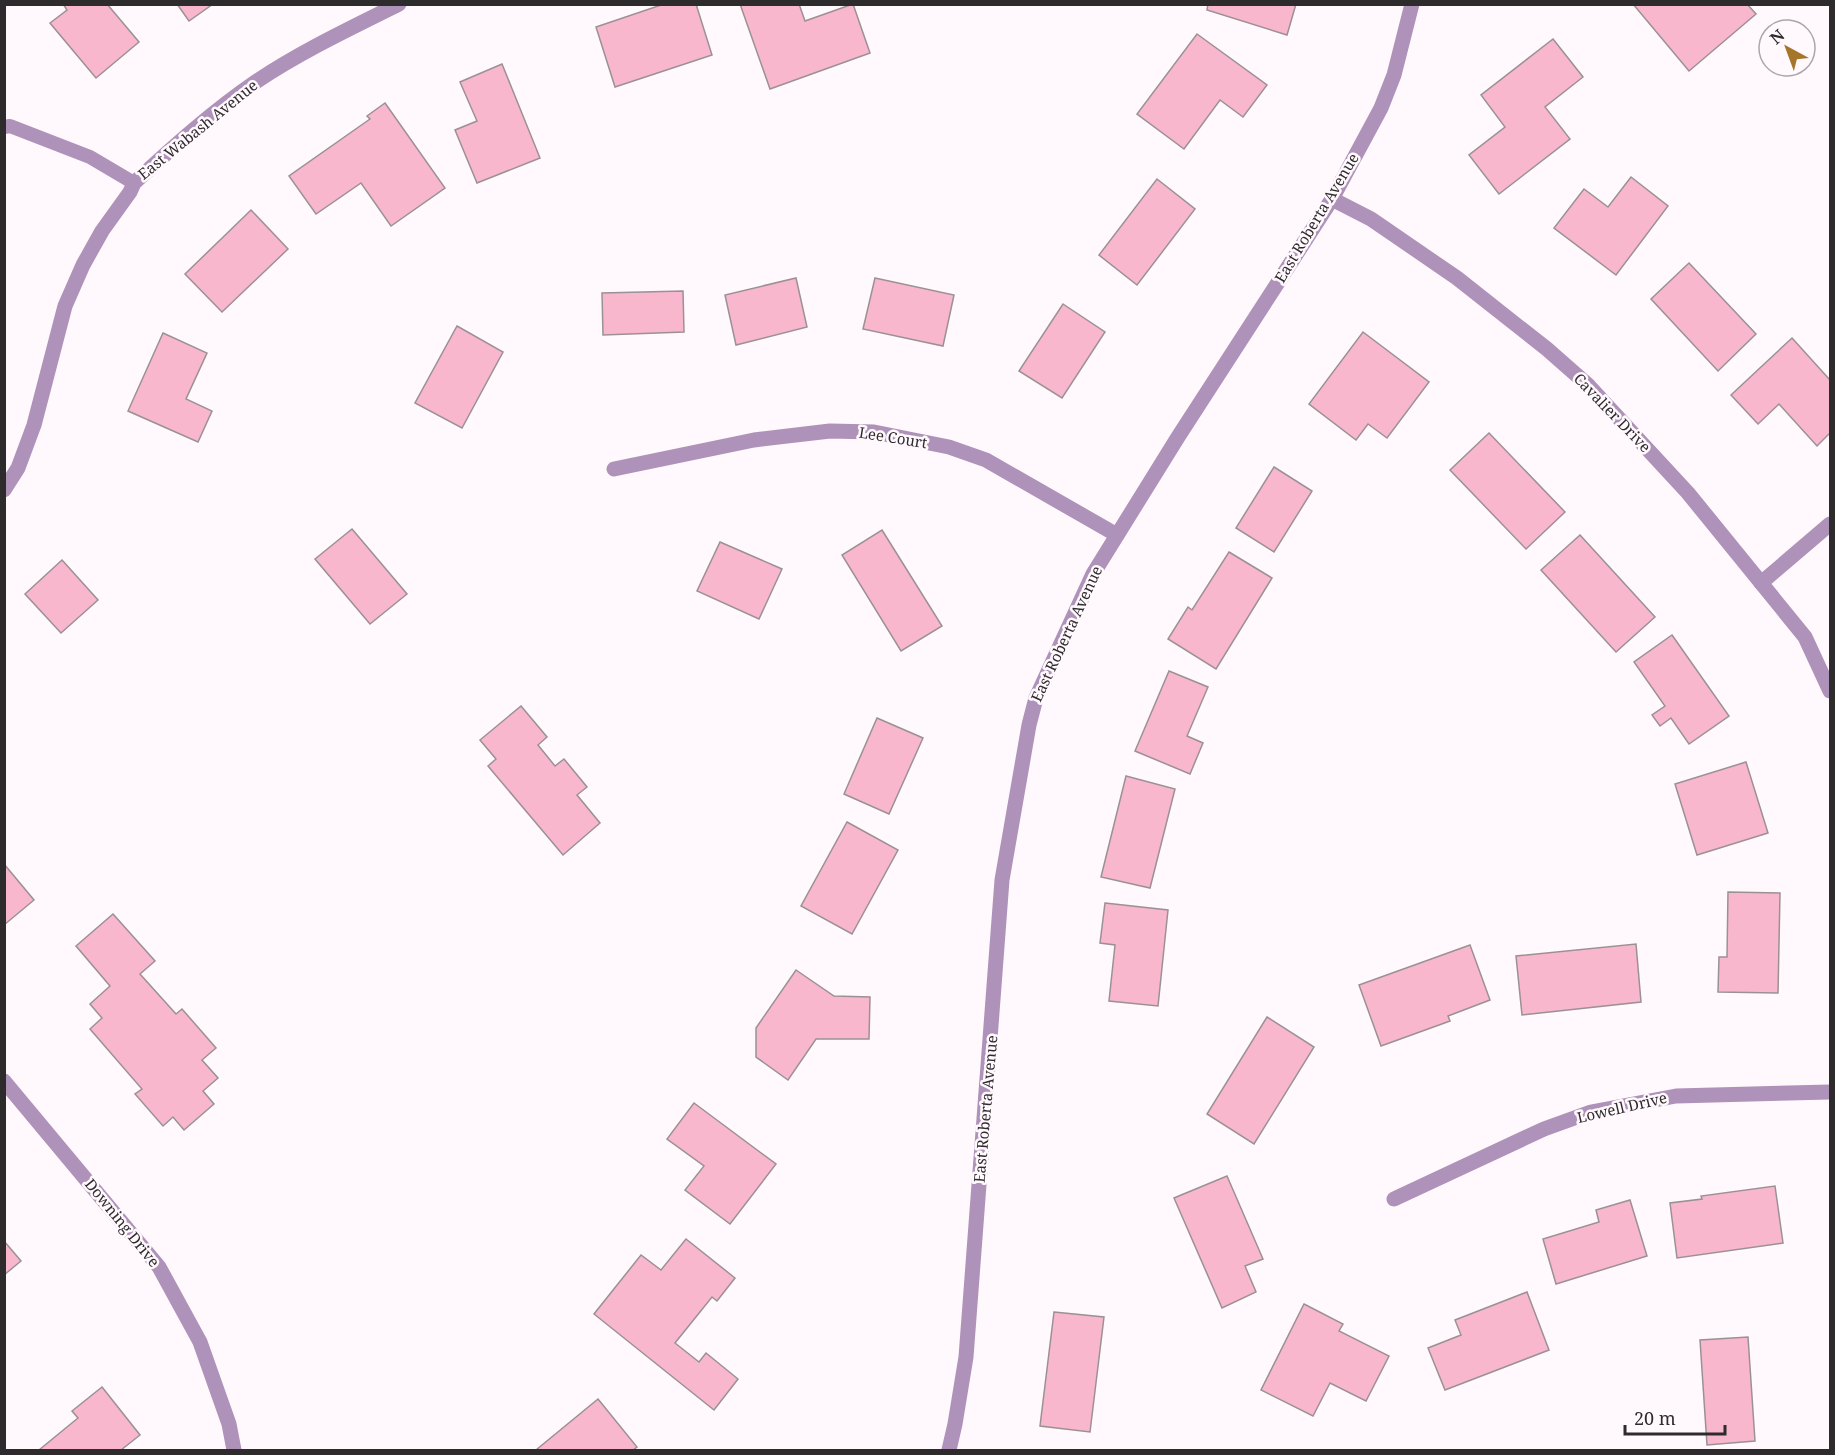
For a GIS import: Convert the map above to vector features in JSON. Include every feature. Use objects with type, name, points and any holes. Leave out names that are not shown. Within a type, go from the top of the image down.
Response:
[{"type":"street","name":"East Wabash Avenue","points":[[4,490],[18,468],[34,425],[65,306],[87,257],[134,183],[221,107],[259,80],[326,40],[399,4]]},
{"type":"street","name":"East Roberta Avenue","points":[[949,1450],[966,1357],[1002,880],[1029,724],[1036,698],[1093,574],[1332,199],[1381,108],[1394,75],[1412,4]]},
{"type":"street","name":"Cavalier Drive","points":[[1332,199],[1371,219],[1457,278],[1547,349],[1589,386],[1688,493],[1805,637],[1830,691]]},
{"type":"street","name":"Lee Court","points":[[614,469],[754,440],[830,431],[874,432],[949,447],[986,460],[1117,535]]},
{"type":"street","points":[[1761,583],[1830,524]]},
{"type":"street","name":"Downing Drive","points":[[4,1081],[159,1267],[201,1342],[229,1424],[234,1450]]},
{"type":"street","name":"Lowell Drive","points":[[1394,1199],[1544,1129],[1591,1112],[1677,1096],[1830,1092]]},
{"type":"lane","points":[[4,127],[10,126],[90,157],[134,183]]},
{"type":"building","points":[[63,4],[107,4],[139,42],[96,78],[50,23],[67,10]]},
{"type":"building","points":[[177,4],[213,4],[189,21]]},
{"type":"building","points":[[664,4],[696,4],[712,55],[615,87],[596,27]]},
{"type":"building","points":[[740,4],[799,4],[805,21],[853,4],[870,53],[770,89]]},
{"type":"building","points":[[1208,4],[1296,4],[1287,35],[1207,10]]},
{"type":"building","points":[[1633,4],[1747,4],[1756,14],[1689,71]]},
{"type":"building","points":[[1197,34],[1267,85],[1243,117],[1220,100],[1184,149],[1137,114]]},
{"type":"building","points":[[1553,39],[1583,77],[1545,107],[1570,139],[1499,194],[1469,155],[1505,127],[1481,95]]},
{"type":"building","points":[[502,64],[540,158],[477,183],[455,130],[477,121],[460,82]]},
{"type":"building","points":[[385,103],[445,188],[391,226],[361,183],[316,214],[289,176],[370,119],[367,116]]},
{"type":"building","points":[[1631,177],[1668,206],[1616,275],[1554,228],[1584,189],[1608,207]]},
{"type":"building","points":[[1157,179],[1195,209],[1137,285],[1099,255]]},
{"type":"building","points":[[251,210],[288,249],[222,312],[185,274]]},
{"type":"building","points":[[1689,263],[1756,334],[1718,371],[1651,299]]},
{"type":"building","points":[[796,278],[807,327],[736,345],[725,295]]},
{"type":"building","points":[[875,278],[954,295],[943,346],[863,329]]},
{"type":"building","points":[[683,291],[684,332],[603,335],[602,293]]},
{"type":"building","points":[[1063,304],[1105,332],[1062,398],[1019,371]]},
{"type":"building","points":[[457,326],[503,352],[462,428],[415,403]]},
{"type":"building","points":[[1363,332],[1429,382],[1387,438],[1368,424],[1356,440],[1309,404]]},
{"type":"building","points":[[163,333],[207,353],[186,399],[212,411],[198,442],[128,411]]},
{"type":"building","points":[[1792,338],[1830,380],[1830,433],[1817,446],[1779,404],[1758,424],[1731,395]]},
{"type":"building","points":[[1489,433],[1565,512],[1526,549],[1450,470]]},
{"type":"building","points":[[1274,467],[1312,491],[1274,552],[1236,528]]},
{"type":"building","points":[[352,529],[407,594],[370,624],[315,559]]},
{"type":"building","points":[[882,530],[942,626],[901,651],[842,555]]},
{"type":"building","points":[[1580,535],[1655,617],[1616,652],[1541,570]]},
{"type":"building","points":[[720,542],[782,569],[759,619],[697,591]]},
{"type":"building","points":[[1229,552],[1272,578],[1216,669],[1168,639],[1188,607],[1192,610]]},
{"type":"building","points":[[62,560],[98,600],[61,633],[25,594]]},
{"type":"building","points":[[1672,635],[1729,716],[1689,744],[1671,718],[1660,726],[1652,715],[1665,706],[1634,662]]},
{"type":"building","points":[[1169,671],[1208,687],[1187,736],[1203,743],[1190,774],[1135,751]]},
{"type":"building","points":[[521,706],[547,737],[538,745],[555,766],[564,759],[587,787],[577,795],[600,823],[563,855],[488,766],[496,759],[480,740]]},
{"type":"building","points":[[877,718],[923,738],[889,814],[844,794]]},
{"type":"building","points":[[1746,762],[1768,833],[1697,855],[1675,784]]},
{"type":"building","points":[[1126,776],[1175,789],[1150,888],[1101,877]]},
{"type":"building","points":[[847,822],[898,850],[852,934],[801,906]]},
{"type":"building","points":[[4,864],[34,900],[4,925]]},
{"type":"building","points":[[1728,892],[1780,893],[1778,993],[1718,992],[1719,957],[1727,957]]},
{"type":"building","points":[[1105,903],[1168,910],[1158,1006],[1109,1001],[1115,945],[1100,943]]},
{"type":"building","points":[[113,914],[155,961],[140,974],[176,1014],[182,1009],[216,1048],[202,1060],[218,1078],[203,1091],[214,1104],[184,1130],[173,1117],[163,1126],[135,1094],[142,1089],[90,1029],[102,1018],[90,1004],[110,986],[76,946]]},
{"type":"building","points":[[1636,944],[1641,1002],[1522,1015],[1516,956]]},
{"type":"building","points":[[1470,945],[1490,1000],[1448,1016],[1450,1021],[1381,1046],[1359,985]]},
{"type":"building","points":[[796,970],[834,996],[870,997],[869,1039],[816,1039],[788,1080],[756,1057],[756,1028]]},
{"type":"building","points":[[1267,1017],[1314,1047],[1254,1144],[1207,1114]]},
{"type":"building","points":[[694,1103],[776,1164],[730,1224],[685,1190],[704,1166],[667,1139]]},
{"type":"building","points":[[1227,1176],[1263,1259],[1245,1266],[1256,1292],[1222,1308],[1174,1198]]},
{"type":"building","points":[[1775,1186],[1783,1243],[1677,1258],[1670,1203],[1702,1199],[1701,1196]]},
{"type":"building","points":[[1630,1200],[1647,1256],[1556,1284],[1543,1239],[1599,1222],[1596,1210]]},
{"type":"building","points":[[686,1239],[735,1278],[717,1301],[712,1297],[675,1343],[699,1362],[706,1353],[738,1379],[714,1410],[594,1314],[641,1255],[661,1270]]},
{"type":"building","points":[[4,1241],[21,1261],[4,1275]]},
{"type":"building","points":[[1527,1292],[1549,1350],[1445,1390],[1428,1348],[1461,1335],[1455,1320]]},
{"type":"building","points":[[1304,1304],[1343,1324],[1339,1331],[1389,1356],[1366,1401],[1330,1383],[1313,1416],[1261,1390]]},
{"type":"building","points":[[1054,1312],[1104,1317],[1090,1432],[1040,1426]]},
{"type":"building","points":[[1748,1337],[1755,1441],[1707,1445],[1700,1340]]},
{"type":"building","points":[[102,1387],[140,1435],[121,1450],[39,1450],[78,1418],[72,1411]]},
{"type":"building","points":[[598,1399],[637,1447],[633,1450],[536,1450]]}]
